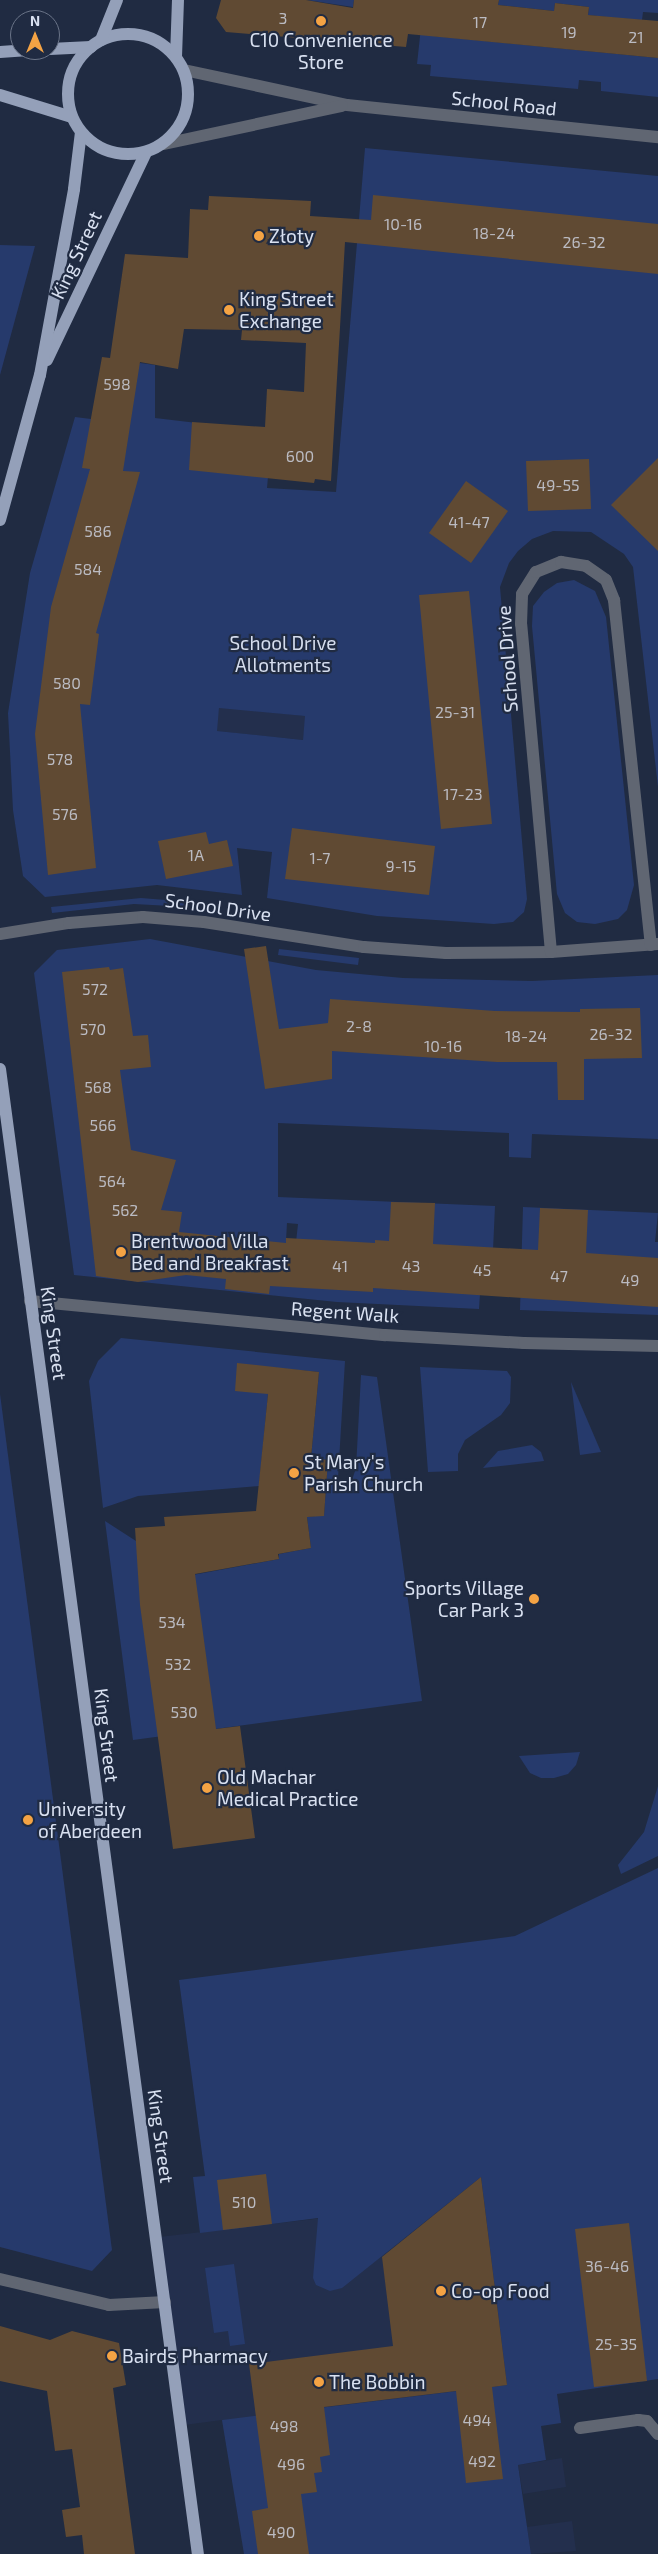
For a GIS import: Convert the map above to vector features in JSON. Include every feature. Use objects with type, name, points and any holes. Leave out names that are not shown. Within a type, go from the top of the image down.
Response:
[{"type":"main road","points":[[60,48],[96,44],[121,34],[142,35],[161,43],[176,57],[184,70],[189,97],[187,111],[182,123],[164,144],[146,152],[128,155],[110,152],[94,144],[81,132],[72,117],[68,98],[70,79],[78,61],[96,44],[117,0]]},
{"type":"main road","points":[[176,57],[178,0]]},
{"type":"main road","points":[[0,95],[72,117]]},
{"type":"main road","name":"King Street","points":[[0,520],[40,375],[74,190],[81,132]]},
{"type":"main road","name":"King Street","points":[[40,375],[146,152]]},
{"type":"main road","name":"King Street","points":[[0,1069],[198,2554]]},
{"type":"street","name":"School Road","points":[[184,70],[347,105],[658,138]]},
{"type":"street","name":"School Road","points":[[164,144],[347,105]]},
{"type":"street","name":"School Drive","points":[[0,934],[69,923],[143,917],[204,922],[364,947],[446,952],[550,952],[655,944],[614,600],[606,580],[586,566],[561,562],[536,572],[522,594],[521,624],[550,952]]},
{"type":"street","name":"Regent Walk","points":[[30,1301],[385,1335],[524,1343],[658,1346]]},
{"type":"street","points":[[0,2279],[109,2305],[165,2302]]},
{"type":"street","points":[[580,2428],[638,2420],[647,2422],[658,2434]]},
{"type":"shaded area","points":[[219,707],[306,716],[303,740],[216,731]]},
{"type":"shaded area","points":[[481,2177],[509,2393],[227,2449],[222,2420],[184,2425],[159,2237],[375,2212]]},
{"type":"shaded area","points":[[562,2458],[566,2487],[523,2494],[518,2465]]},
{"type":"shaded area","points":[[572,2521],[576,2551],[531,2554],[527,2527]]},
{"type":"green space","points":[[307,0],[354,0],[353,7]]},
{"type":"green space","points":[[424,0],[434,36],[658,58],[658,97],[601,91],[601,82],[579,80],[578,89],[430,76],[431,65],[417,64]]},
{"type":"green space","points":[[499,0],[658,0],[658,13],[643,12],[642,20],[616,18],[588,15],[589,7],[555,3],[554,11],[498,5]]},
{"type":"green space","name":"School Drive Allotments","points":[[365,148],[658,176],[658,787],[633,567],[624,554],[591,532],[553,531],[532,539],[518,551],[509,563],[500,587],[527,899],[524,912],[513,922],[494,924],[377,916],[267,898],[272,852],[237,848],[242,895],[157,885],[45,897],[23,876],[13,810],[8,713],[30,573],[75,417],[91,419],[140,363],[155,365],[155,418],[272,432],[267,488],[336,492]],"holes":[[[219,708],[305,716],[303,740],[217,731]]]},
{"type":"green space","points":[[0,245],[35,246],[0,375]]},
{"type":"green space","points":[[574,580],[595,591],[606,617],[634,885],[627,910],[618,919],[595,924],[577,922],[565,913],[557,894],[532,626],[533,606],[544,592],[557,583]]},
{"type":"green space","points":[[141,898],[190,902],[189,907],[134,904],[52,913],[51,907]]},
{"type":"green space","points":[[150,939],[316,970],[403,978],[532,981],[658,975],[658,1139],[532,1134],[531,1158],[509,1157],[509,1133],[278,1123],[278,1197],[495,1206],[491,1295],[480,1294],[479,1309],[337,1302],[74,1275],[34,973],[57,950]],"holes":[[[287,1223],[298,1224],[296,1242],[286,1241]]]},
{"type":"green space","points":[[279,949],[359,958],[358,965],[278,955]]},
{"type":"green space","points":[[523,1207],[658,1213],[655,1242],[658,1242],[658,1315],[520,1310]]},
{"type":"green space","points":[[121,1338],[345,1361],[338,1478],[339,1486],[348,1492],[356,1468],[361,1375],[377,1377],[422,1701],[133,1740],[105,1521],[136,1541],[171,1579],[279,1559],[279,1554],[311,1548],[307,1517],[324,1515],[328,1460],[311,1458],[319,1372],[237,1364],[268,1394],[259,1486],[138,1496],[103,1508],[89,1381],[98,1361]]},
{"type":"green space","points":[[420,1367],[507,1371],[511,1377],[510,1403],[501,1415],[465,1440],[458,1454],[458,1471],[428,1472]]},
{"type":"green space","points":[[571,1382],[601,1452],[580,1455]]},
{"type":"green space","name":"University of Aberdeen","points":[[0,1394],[112,2250],[92,2271],[0,2247]]},
{"type":"green space","points":[[532,1445],[541,1452],[544,1461],[483,1468],[498,1451]]},
{"type":"green space","points":[[580,1752],[576,1765],[568,1774],[554,1778],[541,1778],[530,1773],[519,1756]]},
{"type":"green space","points":[[658,1786],[658,1856],[621,1874],[618,1865],[644,1832]]},
{"type":"green space","points":[[658,1868],[658,2379],[557,2394],[561,2423],[541,2426],[546,2460],[518,2465],[531,2554],[244,2554],[222,2420],[507,2385],[481,2177],[342,2288],[330,2291],[316,2285],[313,2278],[318,2218],[200,2233],[193,2177],[205,2176],[179,1980],[515,1936]]},
{"type":"green space","points":[[234,2264],[245,2344],[230,2346],[228,2331],[214,2333],[205,2268]]},
{"type":"building","points":[[221,0],[306,0],[353,8],[354,0],[499,0],[498,5],[554,11],[555,3],[589,7],[588,15],[658,21],[658,58],[408,34],[406,47],[226,32],[216,18]]},
{"type":"building","points":[[373,195],[658,224],[658,274],[345,242],[331,481],[315,479],[314,483],[189,470],[192,422],[265,427],[267,389],[304,392],[306,343],[241,340],[242,330],[184,329],[178,369],[140,362],[123,471],[140,472],[96,633],[99,634],[90,705],[80,704],[96,868],[48,875],[35,734],[51,607],[90,469],[82,468],[102,357],[110,358],[125,254],[188,258],[190,209],[208,210],[209,196],[311,201],[310,216],[371,220]]},
{"type":"building","points":[[658,458],[658,551],[611,505]]},
{"type":"building","points":[[589,459],[591,509],[528,511],[526,461]]},
{"type":"building","points":[[466,481],[508,511],[471,563],[429,533]]},
{"type":"building","points":[[469,591],[492,824],[441,829],[419,595]]},
{"type":"building","points":[[292,828],[435,846],[429,895],[285,879]]},
{"type":"building","points":[[206,832],[209,844],[227,840],[233,866],[166,879],[158,841]]},
{"type":"building","points":[[266,946],[279,1029],[328,1023],[330,999],[495,1011],[580,1012],[580,1009],[640,1008],[642,1058],[584,1059],[584,1100],[558,1100],[557,1062],[497,1062],[332,1051],[332,1079],[265,1089],[244,949]]},
{"type":"building","points":[[109,967],[110,970],[123,968],[133,1036],[148,1035],[151,1067],[120,1070],[131,1150],[176,1160],[161,1210],[182,1212],[179,1232],[286,1243],[286,1238],[375,1243],[375,1240],[389,1241],[391,1202],[435,1203],[433,1244],[538,1250],[540,1208],[588,1210],[586,1253],[658,1258],[658,1307],[373,1288],[373,1292],[270,1286],[269,1294],[225,1289],[226,1279],[186,1275],[138,1282],[96,1276],[62,972]]},
{"type":"building","points":[[237,1363],[319,1372],[311,1458],[328,1460],[324,1516],[307,1517],[311,1548],[278,1554],[279,1559],[195,1574],[216,1729],[240,1726],[255,1838],[173,1849],[140,1605],[135,1528],[165,1526],[164,1517],[256,1511],[268,1394],[235,1391]]},
{"type":"building","points":[[266,2174],[272,2224],[223,2230],[217,2180]]},
{"type":"building","points":[[481,2177],[507,2385],[492,2387],[503,2479],[466,2483],[456,2391],[324,2407],[330,2455],[320,2457],[322,2472],[314,2473],[317,2492],[301,2494],[309,2554],[258,2554],[252,2511],[268,2508],[249,2364],[393,2346],[382,2257]]},
{"type":"building","points":[[629,2223],[647,2381],[594,2387],[575,2229]]},
{"type":"building","points":[[0,2326],[50,2340],[72,2331],[119,2343],[126,2385],[113,2388],[135,2554],[84,2554],[82,2535],[66,2537],[62,2510],[80,2507],[72,2449],[55,2451],[47,2391],[0,2381]]},
{"type":"place","name":"C10 Convenience Store","points":[[321,21]]},
{"type":"place","name":"Złoty","points":[[259,236]]},
{"type":"place","name":"King Street Exchange","points":[[229,310]]},
{"type":"place","name":"Brentwood Villa Bed and Breakfast","points":[[121,1252]]},
{"type":"place","name":"St Mary's Parish Church","points":[[294,1473]]},
{"type":"place","name":"Sports Village Car Park 3","points":[[534,1599]]},
{"type":"place","name":"Old Machar Medical Practice","points":[[207,1788]]},
{"type":"place","name":"University of Aberdeen","points":[[28,1820]]},
{"type":"place","name":"Co-op Food","points":[[441,2291]]},
{"type":"place","name":"Bairds Pharmacy","points":[[112,2356]]},
{"type":"place","name":"The Bobbin","points":[[319,2382]]}]
